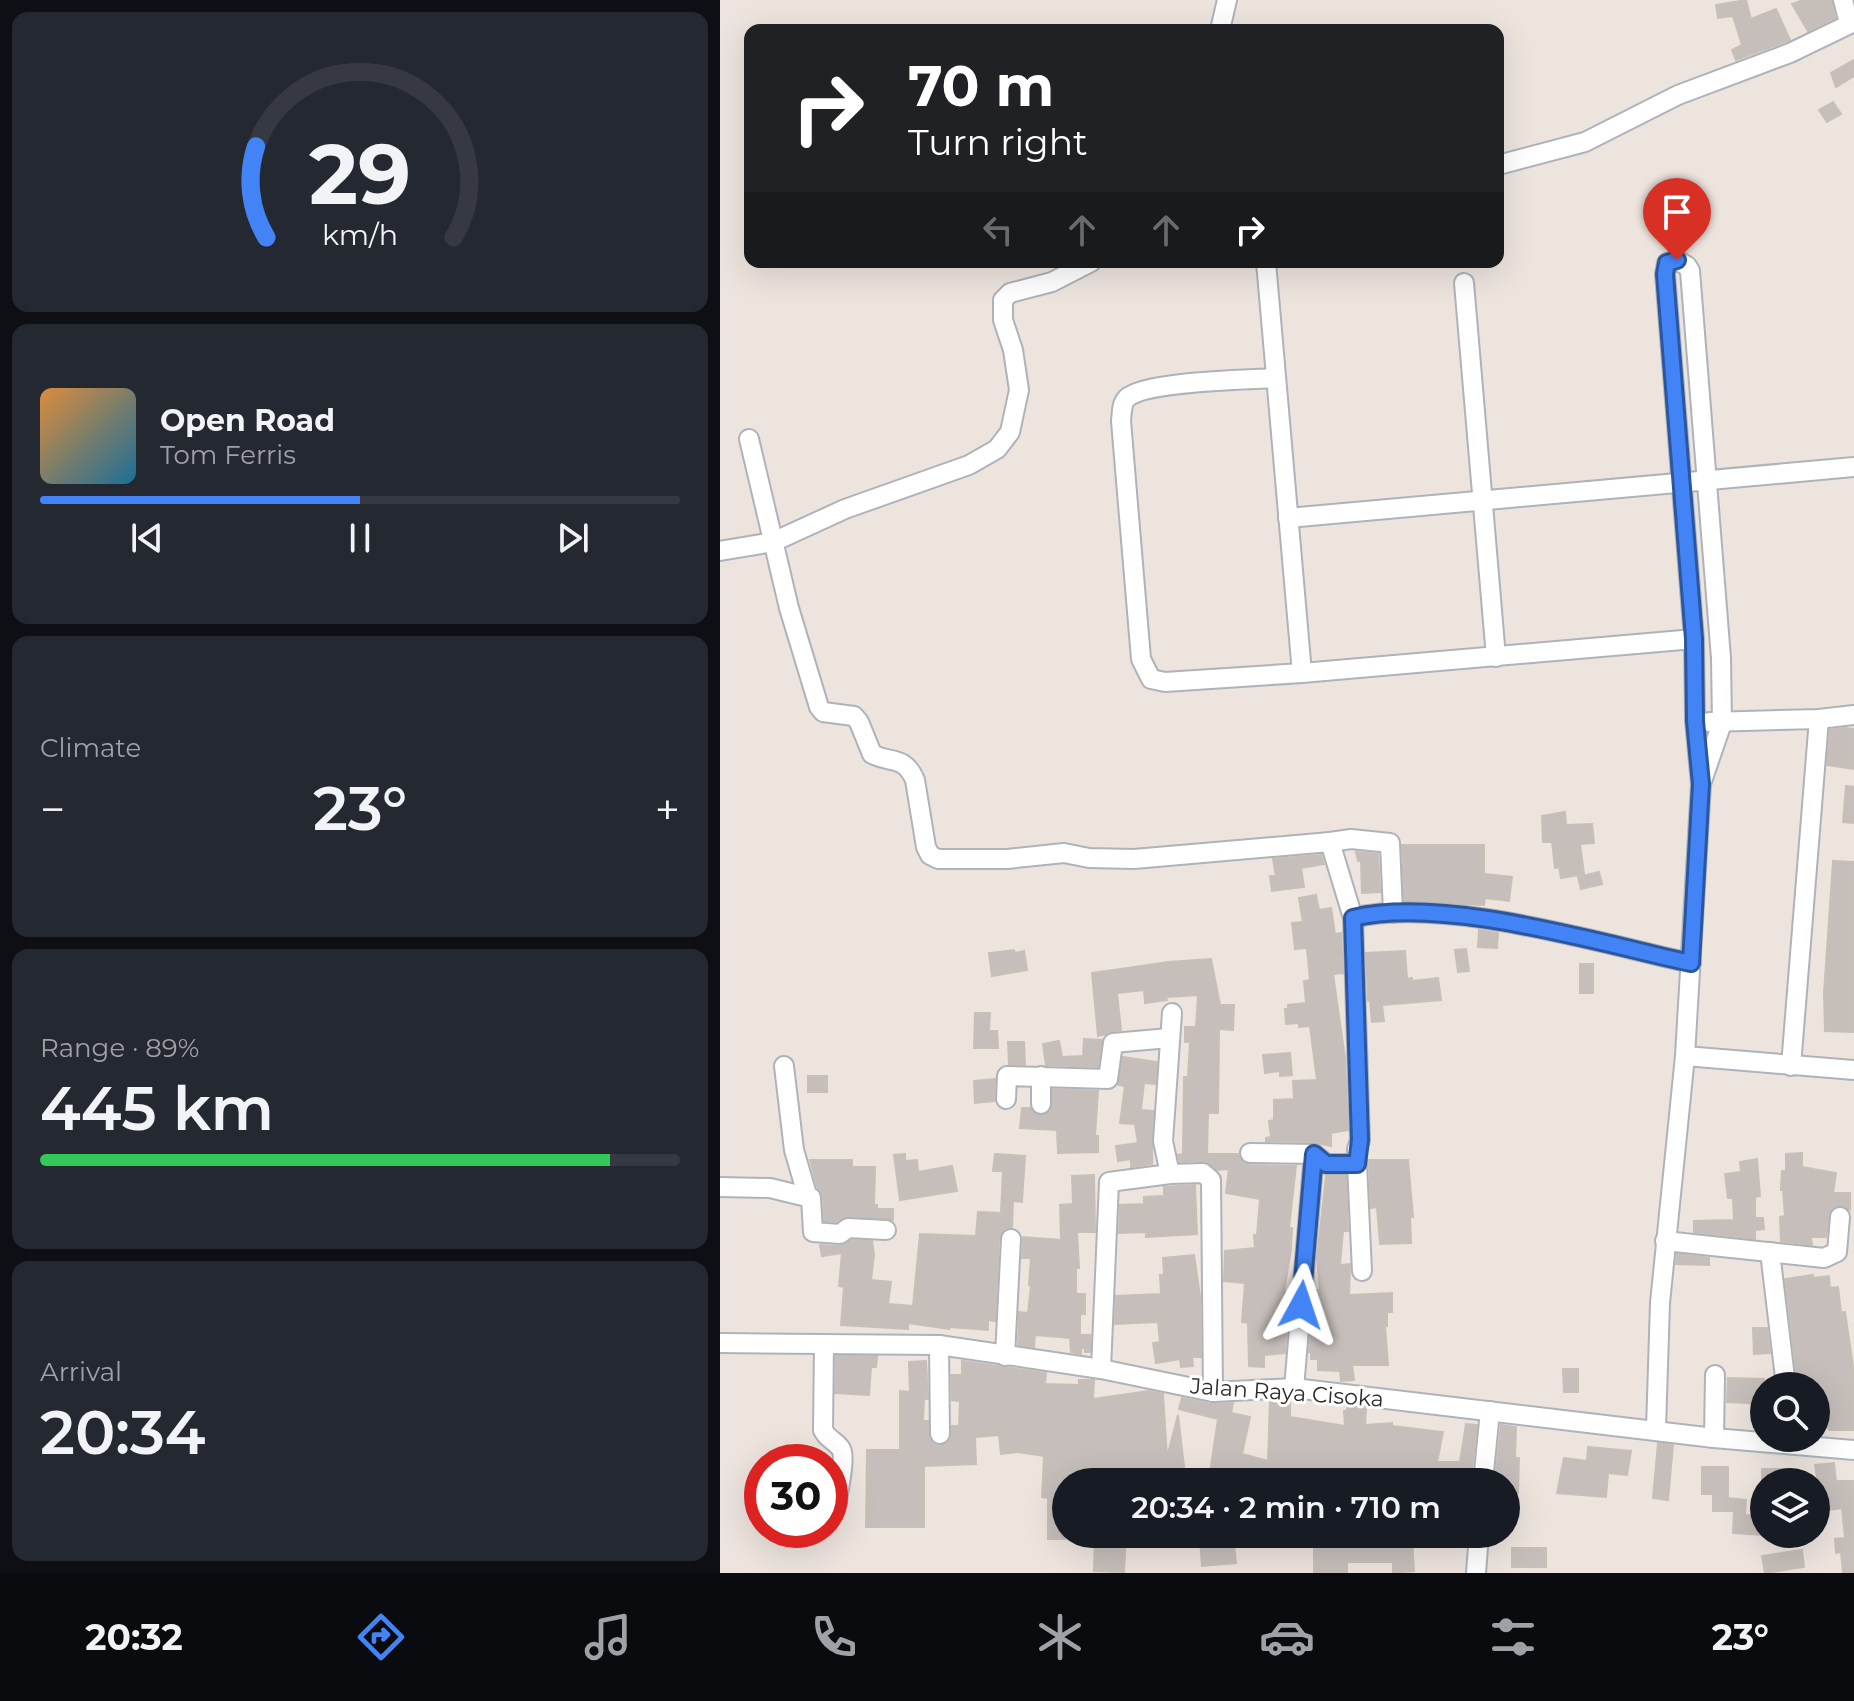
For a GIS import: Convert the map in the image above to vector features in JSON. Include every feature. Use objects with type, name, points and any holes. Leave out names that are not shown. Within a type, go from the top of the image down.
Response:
[{"type":"street","points":[[1221,24],[1227,0]]},
{"type":"street","points":[[1504,163],[1585,142],[1678,95],[1790,53],[1852,23],[1843,0]]},
{"type":"street","points":[[1656,1429],[1665,1241],[1685,1056],[1701,784],[1695,721],[1694,639],[1665,274],[1665,266],[1671,260],[1680,261],[1690,271],[1721,658],[1722,723],[1701,784]]},
{"type":"street","points":[[720,551],[773,542],[845,509],[969,465],[997,449],[1010,432],[1019,390],[1013,350],[1003,320],[1003,300],[1010,293],[1052,282],[1078,268]]},
{"type":"street","points":[[1267,268],[1302,673]]},
{"type":"street","points":[[1464,283],[1496,657]]},
{"type":"street","points":[[1276,378],[1166,386],[1141,391],[1123,402],[1121,421],[1141,659],[1151,679],[1165,682],[1302,673],[1694,639]]},
{"type":"street","points":[[749,439],[789,608],[819,707],[823,712],[854,716],[872,754],[897,761],[911,770],[930,855],[938,859],[1007,859],[1064,853],[1089,858],[1134,859],[1351,839],[1390,843],[1393,913]]},
{"type":"street","points":[[1288,518],[1854,467]]},
{"type":"street","points":[[1695,721],[1722,723],[1854,715]]},
{"type":"street","points":[[1791,1066],[1819,719]]},
{"type":"street","points":[[1330,842],[1353,918],[1362,1271]]},
{"type":"street","points":[[1353,918],[1393,913],[1443,915],[1513,924],[1691,963]]},
{"type":"street","points":[[1170,1174],[1163,1141],[1172,1013]]},
{"type":"street","points":[[1006,1099],[1007,1076],[1108,1079],[1113,1043],[1169,1038]]},
{"type":"street","points":[[1685,1056],[1854,1070]]},
{"type":"street","points":[[784,1066],[794,1150],[808,1198]]},
{"type":"street","points":[[1041,1076],[1041,1104]]},
{"type":"street","points":[[1250,1153],[1314,1154],[1326,1164],[1357,1164]]},
{"type":"street","points":[[1294,1388],[1314,1154]]},
{"type":"street","points":[[1101,1369],[1109,1182],[1203,1173],[1211,1180],[1213,1392]]},
{"type":"street","points":[[720,1187],[770,1188],[811,1198],[813,1232],[840,1234],[848,1228],[886,1230]]},
{"type":"street","points":[[1665,1241],[1824,1258],[1837,1252],[1840,1217]]},
{"type":"street","points":[[1005,1356],[1011,1239]]},
{"type":"street","points":[[1770,1252],[1784,1372]]},
{"type":"street","name":"Jalan Raya Cisoka","points":[[720,1343],[939,1345],[1101,1369],[1213,1392],[1294,1388],[1750,1440]]},
{"type":"street","points":[[824,1345],[823,1430],[834,1444]]},
{"type":"street","points":[[939,1345],[940,1434]]},
{"type":"street","points":[[1714,1438],[1715,1375]]},
{"type":"street","points":[[1484,1468],[1490,1411]]},
{"type":"street","name":"Jalan Raya Cisoka","points":[[1830,1447],[1854,1450]]},
{"type":"street","points":[[1476,1573],[1478,1548]]},
{"type":"building","points":[[1746,0],[1751,19],[1776,9],[1790,40],[1736,60],[1732,50],[1742,45],[1733,16],[1718,18],[1716,5]]},
{"type":"building","points":[[1803,0],[1831,0],[1835,18],[1808,31],[1792,4]]},
{"type":"building","points":[[1854,60],[1854,76],[1836,87],[1831,73]]},
{"type":"building","points":[[1833,102],[1841,114],[1827,122],[1819,110]]},
{"type":"building","points":[[1854,729],[1854,769],[1827,765],[1830,730]]},
{"type":"building","points":[[1846,786],[1854,787],[1854,823],[1843,822]]},
{"type":"building","points":[[1565,812],[1566,825],[1592,824],[1594,843],[1580,844],[1584,874],[1561,878],[1559,867],[1555,868],[1552,842],[1543,842],[1542,816]]},
{"type":"building","points":[[1402,845],[1484,845],[1484,874],[1512,877],[1509,901],[1485,898],[1484,905],[1404,901]]},
{"type":"building","points":[[1356,852],[1378,854],[1380,892],[1362,893],[1361,861],[1358,861]]},
{"type":"building","points":[[1321,855],[1324,864],[1301,868],[1304,887],[1272,891],[1270,876],[1276,876],[1273,859]]},
{"type":"building","points":[[1833,861],[1854,862],[1854,1032],[1825,1031],[1824,994]]},
{"type":"building","points":[[1599,872],[1602,884],[1581,889],[1578,877]]},
{"type":"building","points":[[1316,895],[1319,910],[1331,908],[1335,934],[1341,933],[1343,973],[1333,974],[1345,1058],[1348,1130],[1331,1133],[1331,1146],[1314,1142],[1266,1141],[1271,1137],[1269,1121],[1274,1120],[1274,1100],[1294,1099],[1293,1081],[1317,1080],[1310,1026],[1286,1024],[1285,1009],[1288,1005],[1306,1003],[1304,981],[1310,980],[1307,948],[1295,949],[1292,923],[1303,922],[1299,898]]},
{"type":"building","points":[[1479,930],[1498,933],[1497,948],[1478,947]]},
{"type":"building","points":[[1466,949],[1469,971],[1458,972],[1455,950]]},
{"type":"building","points":[[1014,950],[1015,953],[1024,951],[1027,970],[992,976],[989,953]]},
{"type":"building","points":[[1405,951],[1407,979],[1438,978],[1441,1000],[1382,1005],[1384,1021],[1372,1022],[1366,953]]},
{"type":"building","points":[[1211,959],[1220,1005],[1234,1005],[1233,1030],[1219,1029],[1218,1113],[1208,1113],[1207,1154],[1238,1154],[1243,1163],[1250,1165],[1296,1166],[1289,1228],[1292,1228],[1291,1250],[1284,1292],[1290,1292],[1285,1353],[1264,1355],[1264,1367],[1249,1366],[1248,1323],[1242,1322],[1245,1283],[1224,1281],[1225,1251],[1255,1248],[1260,1199],[1226,1193],[1229,1169],[1217,1170],[1203,1161],[1180,1162],[1178,1155],[1183,1154],[1184,1077],[1188,1077],[1190,1042],[1185,1042],[1185,1027],[1196,1027],[1198,995],[1166,997],[1167,1000],[1145,1003],[1144,990],[1117,993],[1121,1030],[1098,1036],[1092,973]]},
{"type":"building","points":[[1580,964],[1593,964],[1593,993],[1580,993]]},
{"type":"building","points":[[975,1013],[990,1013],[989,1031],[997,1031],[998,1048],[974,1048]]},
{"type":"building","points":[[1084,1039],[1102,1040],[1098,1067],[1046,1065],[1043,1044],[1059,1041],[1062,1057],[1083,1056]]},
{"type":"building","points":[[1008,1042],[1024,1042],[1025,1065],[1009,1064]]},
{"type":"building","points":[[1290,1053],[1292,1075],[1280,1076],[1280,1071],[1265,1073],[1263,1055]]},
{"type":"building","points":[[1123,1057],[1157,1062],[1155,1084],[1144,1083],[1141,1110],[1153,1111],[1152,1164],[1131,1167],[1131,1159],[1118,1161],[1116,1146],[1138,1143],[1135,1124],[1120,1123],[1125,1086],[1118,1085]]},
{"type":"building","points":[[808,1076],[827,1076],[827,1092],[808,1092]]},
{"type":"building","points":[[995,1079],[994,1101],[975,1103],[974,1081]]},
{"type":"building","points":[[1053,1089],[1098,1091],[1095,1136],[1098,1136],[1098,1152],[1058,1153],[1057,1130],[1020,1128],[1022,1108],[1030,1108],[1040,1116],[1051,1111]]},
{"type":"building","points":[[1802,1153],[1802,1167],[1836,1173],[1833,1193],[1850,1193],[1850,1210],[1840,1205],[1831,1210],[1826,1237],[1811,1237],[1812,1245],[1781,1241],[1780,1217],[1785,1216],[1782,1171],[1786,1171],[1786,1154]]},
{"type":"building","points":[[905,1154],[905,1161],[917,1160],[918,1172],[952,1166],[957,1191],[900,1200],[894,1155]]},
{"type":"building","points":[[995,1154],[1025,1156],[1022,1202],[1013,1201],[1012,1227],[1005,1229],[999,1238],[995,1321],[988,1320],[988,1330],[949,1329],[908,1323],[908,1329],[841,1325],[844,1287],[839,1286],[842,1253],[822,1256],[820,1245],[839,1246],[852,1240],[872,1241],[871,1280],[891,1282],[888,1304],[913,1306],[920,1234],[976,1236],[978,1212],[1001,1213],[1003,1171],[993,1171]]},
{"type":"building","points":[[1757,1159],[1760,1196],[1755,1197],[1755,1218],[1763,1218],[1764,1229],[1755,1230],[1755,1239],[1694,1232],[1694,1221],[1734,1220],[1733,1198],[1728,1198],[1725,1174],[1741,1172],[1740,1162]]},
{"type":"building","points":[[810,1160],[852,1160],[852,1167],[875,1167],[874,1205],[877,1209],[893,1209],[893,1220],[849,1216],[836,1222],[824,1221],[823,1196]]},
{"type":"building","points":[[1369,1160],[1408,1160],[1413,1217],[1410,1217],[1411,1243],[1380,1244],[1377,1207],[1371,1208]]},
{"type":"building","points":[[1094,1175],[1095,1232],[1077,1232],[1079,1268],[1076,1268],[1076,1294],[1085,1294],[1085,1314],[1080,1314],[1080,1335],[1090,1335],[1090,1352],[1081,1348],[1081,1354],[1071,1352],[1070,1338],[1035,1335],[1034,1347],[1018,1345],[1019,1312],[1028,1313],[1031,1286],[1031,1258],[1022,1258],[1023,1237],[1061,1240],[1060,1205],[1073,1204],[1072,1176]]},
{"type":"building","points":[[1326,1176],[1346,1176],[1348,1231],[1343,1231],[1340,1265],[1350,1264],[1349,1295],[1392,1293],[1392,1312],[1387,1312],[1385,1326],[1388,1365],[1352,1365],[1354,1380],[1341,1381],[1340,1371],[1318,1370],[1318,1359],[1311,1359],[1309,1352],[1315,1313],[1314,1290],[1320,1290],[1317,1258]]},
{"type":"building","points":[[1195,1185],[1197,1234],[1146,1237],[1146,1232],[1119,1233],[1120,1205],[1144,1204],[1144,1197],[1164,1196],[1164,1187]]},
{"type":"building","points":[[1677,1254],[1709,1258],[1709,1265],[1676,1264]]},
{"type":"building","points":[[1194,1255],[1200,1296],[1201,1357],[1192,1357],[1193,1366],[1181,1367],[1180,1359],[1156,1363],[1153,1343],[1160,1342],[1158,1322],[1115,1324],[1116,1296],[1161,1294],[1163,1258]]},
{"type":"building","points":[[1829,1276],[1830,1288],[1838,1287],[1854,1373],[1854,1430],[1830,1430],[1830,1372],[1796,1372],[1785,1279]]},
{"type":"building","points":[[1753,1328],[1767,1328],[1770,1353],[1754,1354]]},
{"type":"building","points":[[836,1356],[877,1356],[876,1367],[871,1367],[869,1395],[835,1393]]},
{"type":"building","points":[[926,1361],[928,1399],[924,1399],[923,1421],[928,1421],[929,1439],[935,1445],[947,1444],[951,1439],[952,1426],[959,1426],[960,1401],[952,1400],[951,1375],[962,1375],[962,1361],[1046,1373],[1045,1384],[1079,1385],[1079,1380],[1094,1380],[1093,1399],[1149,1391],[1163,1394],[1167,1457],[1178,1415],[1184,1468],[1052,1468],[1052,1539],[1048,1539],[1048,1498],[1042,1497],[1044,1456],[1018,1452],[1001,1454],[999,1435],[975,1437],[976,1464],[924,1466],[924,1527],[866,1527],[867,1450],[900,1450],[900,1391],[910,1392],[909,1362]]},
{"type":"building","points":[[1563,1369],[1578,1369],[1578,1392],[1564,1392]]},
{"type":"building","points":[[1728,1378],[1750,1379],[1750,1403],[1727,1402]]},
{"type":"building","points":[[1182,1398],[1211,1404],[1233,1403],[1231,1413],[1250,1417],[1242,1454],[1268,1461],[1270,1401],[1290,1401],[1290,1417],[1345,1426],[1344,1411],[1347,1411],[1347,1406],[1366,1409],[1365,1425],[1392,1423],[1392,1426],[1443,1432],[1437,1462],[1460,1462],[1466,1424],[1477,1425],[1472,1468],[1211,1468],[1218,1419],[1179,1409]]},
{"type":"building","points":[[1501,1425],[1516,1427],[1515,1458],[1519,1458],[1519,1468],[1496,1468]]},
{"type":"building","points":[[1658,1443],[1673,1445],[1668,1500],[1653,1498]]},
{"type":"building","points":[[1588,1447],[1631,1451],[1627,1475],[1608,1473],[1606,1497],[1557,1493],[1564,1458],[1587,1461]]},
{"type":"building","points":[[1834,1463],[1836,1481],[1854,1481],[1854,1573],[1843,1573],[1841,1552],[1836,1553],[1835,1539],[1845,1538],[1842,1508],[1830,1510],[1830,1468],[1815,1468],[1815,1465]]},
{"type":"building","points":[[1702,1467],[1728,1467],[1728,1498],[1746,1500],[1745,1515],[1750,1515],[1750,1534],[1733,1533],[1734,1511],[1713,1511],[1713,1494],[1702,1494]]},
{"type":"building","points":[[1095,1548],[1125,1548],[1124,1572],[1094,1571]]},
{"type":"building","points":[[1201,1548],[1234,1548],[1236,1563],[1202,1566]]},
{"type":"building","points":[[1314,1548],[1413,1548],[1414,1571],[1393,1573],[1393,1562],[1347,1562],[1347,1573],[1314,1573]]},
{"type":"building","points":[[1512,1548],[1546,1548],[1546,1567],[1512,1567]]},
{"type":"building","points":[[1802,1550],[1804,1567],[1765,1573],[1762,1556]]},
{"type":"route","points":[[1301,1305],[1314,1154],[1326,1164],[1357,1164],[1360,1140],[1353,918],[1393,913],[1443,915],[1513,924],[1691,963],[1701,784],[1695,721],[1694,639],[1665,274],[1667,263],[1677,260]]}]
